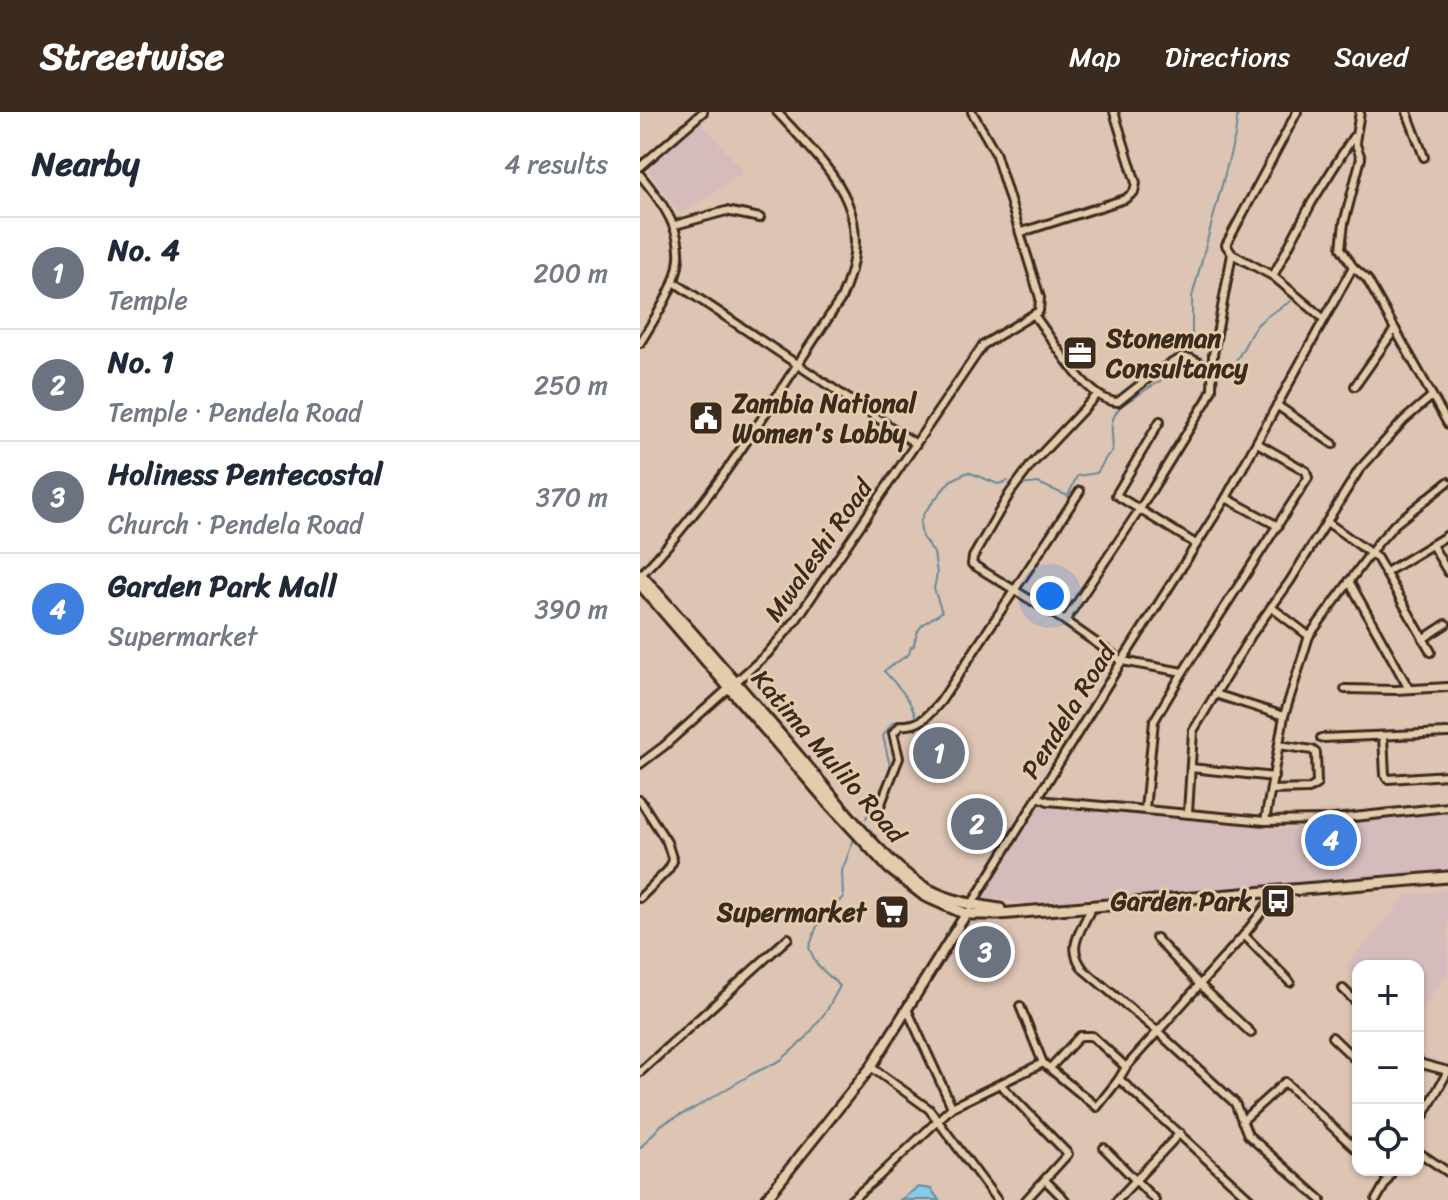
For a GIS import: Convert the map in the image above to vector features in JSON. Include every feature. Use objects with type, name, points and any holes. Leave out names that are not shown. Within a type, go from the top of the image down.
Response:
[{"type":"main road","name":"Katima Mulilo Road","points":[[640,575],[828,802],[889,868],[925,896],[969,910],[1019,912],[1448,877]]},
{"type":"main road","name":"Katima Mulilo Road","points":[[640,584],[733,684]]},
{"type":"street","points":[[640,167],[703,112]]},
{"type":"street","points":[[640,575],[681,532],[710,494],[841,299],[852,273],[856,243],[854,220],[845,193],[827,167],[777,112]]},
{"type":"street","points":[[972,112],[995,152],[1022,232],[1040,298],[1039,311],[1034,315],[1096,396],[1118,402],[1184,357],[1212,370]]},
{"type":"street","points":[[1022,232],[1125,199],[1134,192],[1136,183],[1114,112]]},
{"type":"street","points":[[1297,112],[1226,245],[1232,254],[1273,276],[1324,319]]},
{"type":"street","points":[[1360,112],[1355,142],[1361,158],[1344,223],[1341,248],[1353,267],[1367,279],[1432,396],[1445,412],[1448,424]]},
{"type":"street","points":[[1407,112],[1424,157]]},
{"type":"street","points":[[1273,276],[1312,202],[1357,132]]},
{"type":"street","points":[[640,175],[660,199],[675,225],[680,255],[666,302],[640,343]]},
{"type":"street","points":[[675,225],[726,211],[760,218]]},
{"type":"street","points":[[1065,621],[1140,509],[1207,400],[1212,389],[1212,370],[1232,254]]},
{"type":"street","name":"Pendela Road","points":[[765,1200],[871,1067],[1226,498],[1353,267]]},
{"type":"street","points":[[674,282],[916,444]]},
{"type":"street","name":"Mwaleshi Road","points":[[640,764],[767,654],[796,620],[983,345],[1034,315]]},
{"type":"street","points":[[1355,386],[1395,329]]},
{"type":"street","points":[[1096,396],[1024,474],[973,557],[972,564],[1065,621],[1122,661],[1183,672]]},
{"type":"street","points":[[1188,813],[1193,731],[1359,470],[1404,420],[1432,396]]},
{"type":"street","points":[[1278,406],[1333,444]]},
{"type":"street","points":[[1160,421],[1116,495],[1196,544]]},
{"type":"street","points":[[1145,809],[1154,721],[1309,474],[1257,443]]},
{"type":"street","points":[[1265,821],[1284,716],[1309,636],[1369,553],[1395,524],[1448,482]]},
{"type":"street","points":[[880,806],[899,758],[893,733],[901,725],[908,726],[927,719],[1080,491]]},
{"type":"street","points":[[1226,498],[1278,526]]},
{"type":"street","points":[[1327,522],[1377,558],[1431,652]]},
{"type":"street","points":[[1385,573],[1448,535]]},
{"type":"street","points":[[1432,545],[1448,572]]},
{"type":"street","points":[[1349,581],[1409,689]]},
{"type":"street","points":[[1271,607],[1309,636]]},
{"type":"street","points":[[1423,639],[1446,624]]},
{"type":"street","points":[[1345,689],[1448,687]]},
{"type":"street","points":[[1215,694],[1284,716]]},
{"type":"street","points":[[1321,738],[1448,733]]},
{"type":"street","points":[[1383,736],[1385,775],[1388,779],[1448,775]]},
{"type":"street","points":[[1271,790],[1309,789],[1317,784],[1316,753],[1279,745]]},
{"type":"street","points":[[1191,768],[1274,777]]},
{"type":"street","points":[[1038,797],[1048,801],[1265,821],[1325,820],[1448,807]]},
{"type":"street","points":[[640,800],[667,842],[673,861],[640,898]]},
{"type":"street","points":[[1020,1006],[1046,1066],[1097,1107],[1126,1067],[1244,935],[1277,892]]},
{"type":"street","points":[[1093,905],[1073,949],[1074,958],[1235,1103],[1248,1135],[1321,1200]]},
{"type":"street","points":[[1244,935],[1290,982]]},
{"type":"street","points":[[640,1072],[788,938]]},
{"type":"street","points":[[1156,938],[1251,1033]]},
{"type":"street","points":[[1343,989],[1352,998]]},
{"type":"street","points":[[907,1009],[952,1107]]},
{"type":"street","points":[[851,1200],[952,1107],[1046,1066],[1080,1036],[1092,1036],[1126,1067]]},
{"type":"street","points":[[1332,1037],[1352,1056]]},
{"type":"street","points":[[1424,1065],[1447,1074],[1424,1113]]},
{"type":"street","points":[[871,1067],[940,1120],[997,1200]]},
{"type":"street","points":[[1119,1079],[1251,1200]]},
{"type":"street","points":[[1242,1121],[1285,1082],[1352,1145]]},
{"type":"street","points":[[1001,1085],[1068,1154],[1026,1200]]},
{"type":"street","points":[[1117,1200],[1180,1133]]},
{"type":"street","points":[[1104,1148],[1155,1200]]},
{"type":"street","points":[[1424,1156],[1448,1172]]},
{"type":"street","points":[[1385,1176],[1388,1179]]},
{"type":"street","points":[[1376,1200],[1390,1176]]},
{"type":"street","points":[[1045,1180],[1065,1200]]},
{"type":"shaded area","points":[[700,121],[744,172],[681,214],[648,169]]},
{"type":"shaded area","points":[[1040,806],[1287,829],[1350,819],[1448,811],[1448,873],[1027,903],[981,898]]},
{"type":"shaded area","points":[[1448,890],[1448,977],[1445,976],[1424,1006],[1424,960],[1352,960],[1352,973],[1345,967],[1406,896]]},
{"type":"water","points":[[918,1187],[931,1189],[939,1200],[900,1200]]},
{"type":"waterway","points":[[1192,356],[1192,297],[1235,136],[1238,112]]},
{"type":"waterway","points":[[1214,373],[1229,368],[1259,323],[1291,301]]},
{"type":"waterway","points":[[1020,485],[1038,483],[1068,496],[1077,476],[1097,473],[1112,452],[1113,418],[1121,406],[1189,362],[1208,372]]},
{"type":"waterway","points":[[866,818],[891,770],[883,736],[893,722],[916,718],[907,698],[884,671],[909,654],[920,629],[942,612],[934,589],[937,574],[934,553],[922,537],[920,523],[924,513],[950,481],[968,472],[998,484],[1008,481]]},
{"type":"waterway","points":[[640,1148],[662,1124],[781,1060],[806,1038],[827,1010],[840,986],[817,965],[809,948],[817,926],[843,897],[842,871],[854,839]]},
{"type":"place","name":"Stoneman Consultancy","points":[[1080,353]]},
{"type":"place","name":"Zambia National Women's Lobby","points":[[706,418]]},
{"type":"place","name":"No. 4","points":[[939,753]]},
{"type":"place","name":"No. 1","points":[[977,824]]},
{"type":"place","name":"Garden Park Mall","points":[[1331,840]]},
{"type":"place","name":"Garden Park","points":[[1278,901]]},
{"type":"place","name":"Supermarket","points":[[892,912]]},
{"type":"place","name":"Holiness Pentecostal","points":[[985,952]]}]
